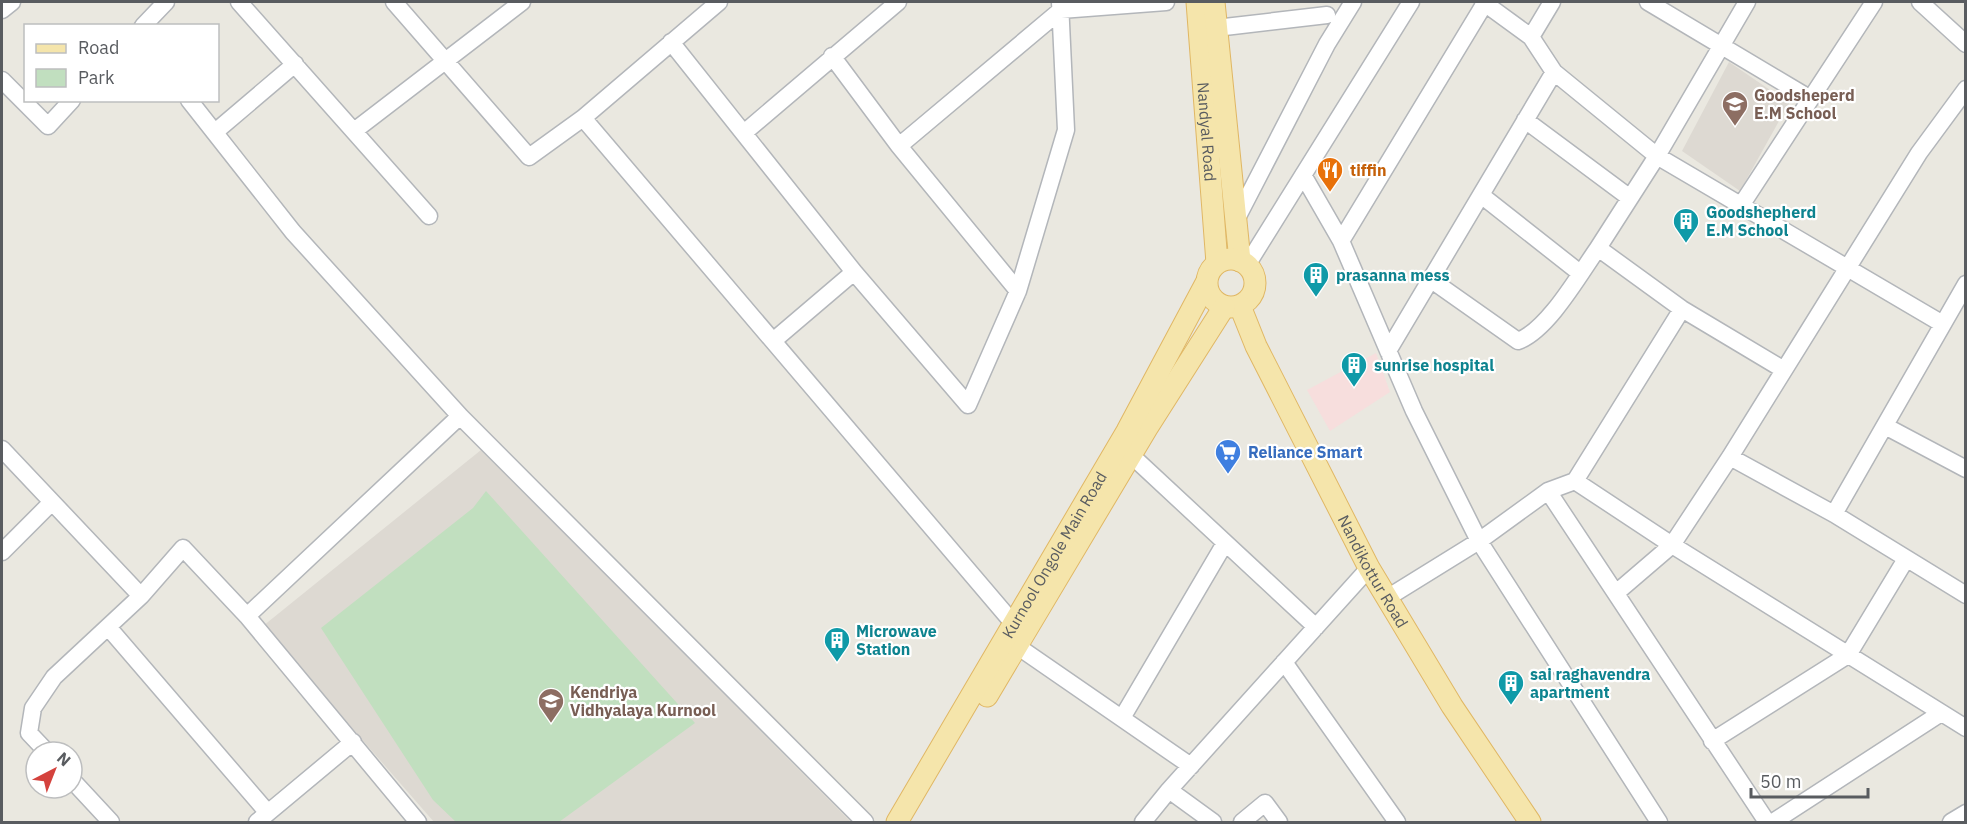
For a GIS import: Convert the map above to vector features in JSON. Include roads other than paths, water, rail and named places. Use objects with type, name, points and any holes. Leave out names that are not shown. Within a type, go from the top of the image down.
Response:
[{"type":"main road","name":"Nandyal Road","points":[[1197,2],[1217,263]]},
{"type":"main road","name":"Nandyal Road","points":[[1214,2],[1243,263]]},
{"type":"main road","points":[[1232,259],[1243,263],[1255,279],[1255,287],[1247,301],[1232,306],[1211,298],[1206,283],[1208,275],[1217,263],[1232,259]]},
{"type":"main road","name":"Kurnool Ongole Main Road","points":[[897,822],[1127,431],[1206,283]]},
{"type":"main road","name":"Kurnool Ongole Main Road","points":[[912,822],[1131,455],[1232,306]]},
{"type":"main road","name":"Nandikottur Road","points":[[1232,306],[1256,346],[1369,568],[1452,706],[1530,822]]},
{"type":"street","points":[[2,10],[12,2]]},
{"type":"street","points":[[145,24],[166,2]]},
{"type":"street","points":[[239,2],[429,216]]},
{"type":"street","points":[[394,2],[529,158],[583,118],[719,2]]},
{"type":"street","points":[[354,131],[522,2]]},
{"type":"street","points":[[745,132],[898,2]]},
{"type":"street","points":[[899,146],[1060,6],[1166,2]]},
{"type":"street","points":[[1237,218],[1327,44],[1353,2]]},
{"type":"street","points":[[1243,263],[1303,175],[1411,2]]},
{"type":"street","points":[[1341,241],[1484,2],[1530,37],[1554,72],[1658,156],[1740,207],[1847,266],[1941,323]]},
{"type":"street","points":[[1530,37],[1552,2]]},
{"type":"street","points":[[1648,2],[1809,98]]},
{"type":"street","points":[[1430,279],[1518,341],[1530,337],[1598,248],[1658,156],[1747,2]]},
{"type":"street","points":[[1740,207],[1809,98],[1874,2]]},
{"type":"street","points":[[1920,2],[1965,44]]},
{"type":"street","points":[[671,42],[745,132],[854,272],[968,405],[1018,291],[1066,130],[1060,6]]},
{"type":"street","points":[[1216,28],[1327,8],[1327,44]]},
{"type":"street","points":[[832,56],[899,146],[1018,291]]},
{"type":"street","points":[[215,132],[295,64]]},
{"type":"street","points":[[1388,351],[1554,72]]},
{"type":"street","points":[[2,80],[48,126],[70,102]]},
{"type":"street","points":[[1616,594],[1672,545],[1730,457],[1919,153],[1965,89]]},
{"type":"street","points":[[191,102],[293,232],[460,416],[865,822]]},
{"type":"street","points":[[583,118],[1013,623]]},
{"type":"street","points":[[1525,120],[1630,198]]},
{"type":"street","points":[[1303,175],[1341,241],[1388,351],[1479,541],[1659,822]]},
{"type":"street","points":[[1481,195],[1580,273]]},
{"type":"street","points":[[1598,248],[1682,309],[1784,370]]},
{"type":"street","points":[[773,341],[854,272]]},
{"type":"street","points":[[1834,514],[1965,284]]},
{"type":"street","points":[[1387,598],[1479,541],[1548,492],[1575,481],[1682,309]]},
{"type":"street","points":[[248,616],[460,416]]},
{"type":"street","points":[[1885,426],[1965,469]]},
{"type":"street","points":[[2,449],[141,597]]},
{"type":"street","points":[[1131,455],[1316,627]]},
{"type":"street","points":[[1730,457],[1834,514],[1965,595]]},
{"type":"street","points":[[1575,481],[1672,545],[1965,728]]},
{"type":"street","points":[[1548,492],[1767,822]]},
{"type":"street","points":[[2,552],[52,502]]},
{"type":"street","points":[[1122,718],[1225,543]]},
{"type":"street","points":[[36,740],[29,733],[33,708],[54,676],[141,597],[183,548],[248,616],[418,822]]},
{"type":"street","points":[[1712,741],[1848,655],[1906,559]]},
{"type":"street","points":[[1143,822],[1169,790],[1369,568]]},
{"type":"street","points":[[108,627],[262,818],[353,742]]},
{"type":"street","points":[[1017,646],[1191,766]]},
{"type":"street","points":[[1284,662],[1397,822]]},
{"type":"street","points":[[1773,822],[1941,713]]},
{"type":"street","points":[[1169,790],[1213,822]]},
{"type":"street","points":[[84,793],[111,822]]},
{"type":"street","points":[[1242,822],[1265,803],[1279,822]]},
{"type":"street","points":[[1952,822],[1965,813]]},
{"type":"place","name":"Goodsheperd E.M School","points":[[1735,127]]},
{"type":"place","name":"tiffin","points":[[1330,193]]},
{"type":"place","name":"Goodshepherd E.M School","points":[[1686,244]]},
{"type":"place","name":"prasanna mess","points":[[1316,298]]},
{"type":"place","name":"sunrise hospital","points":[[1354,388]]},
{"type":"place","name":"Reliance Smart","points":[[1228,475]]},
{"type":"place","name":"Microwave Station","points":[[837,663]]},
{"type":"place","name":"sai raghavendra apartment","points":[[1511,706]]},
{"type":"place","name":"Kendriya Vidhyalaya Kurnool","points":[[551,724]]}]
